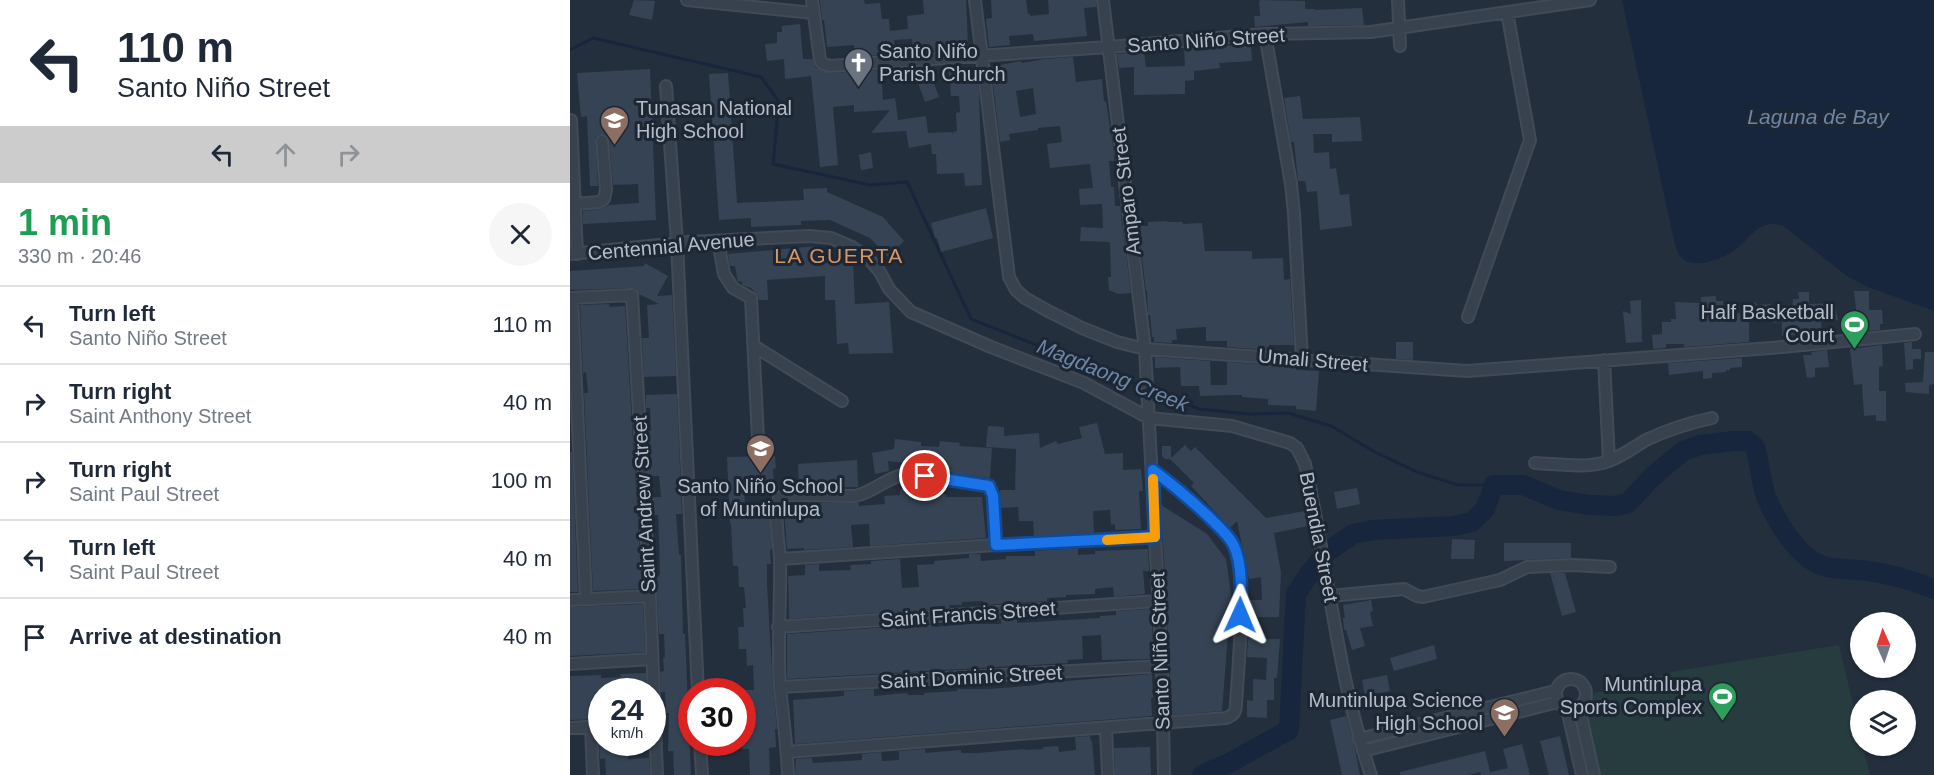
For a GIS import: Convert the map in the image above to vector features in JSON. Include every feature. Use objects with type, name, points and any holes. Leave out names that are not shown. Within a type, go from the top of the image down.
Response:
[{"type":"street","points":[[687,0],[813,13],[812,0]]},
{"type":"street","name":"Umali Street","points":[[975,0],[1009,277],[1016,290],[1025,298],[1082,328],[1117,342],[1145,349],[1467,371],[1782,347],[1915,334]]},
{"type":"street","name":"Amparo Street","points":[[1103,0],[1145,349],[1147,383]]},
{"type":"street","points":[[1398,0],[1400,46]]},
{"type":"street","name":"Santo Niño Street","points":[[813,13],[819,56],[822,63],[829,66],[1265,34],[1371,32],[1590,0]]},
{"type":"street","points":[[1468,317],[1530,140],[1507,12]]},
{"type":"street","points":[[1265,34],[1293,204],[1302,359]]},
{"type":"street","points":[[666,86],[677,243],[697,678]]},
{"type":"street","points":[[571,120],[575,204],[574,254]]},
{"type":"street","points":[[575,204],[599,202],[604,199],[606,190],[602,141]]},
{"type":"street","name":"Centennial Avenue","points":[[574,254],[677,243],[809,236],[835,239],[867,257],[910,312],[991,347],[1084,383],[1149,413]]},
{"type":"street","points":[[718,241],[724,274],[733,288],[751,298],[758,438]]},
{"type":"street","name":"Saint Andrew Street","points":[[571,298],[632,295],[650,596],[653,678]]},
{"type":"street","points":[[571,298],[586,599]]},
{"type":"street","points":[[754,346],[842,401]]},
{"type":"street","points":[[1604,360],[1610,461]]},
{"type":"street","name":"Santo Niño Street","points":[[1147,383],[1162,666],[1164,773]]},
{"type":"street","name":"Buendia Street","points":[[1149,413],[1232,426],[1290,443],[1297,448],[1305,464],[1348,693],[1359,739],[1371,775]]},
{"type":"street","points":[[1535,463],[1590,464],[1610,461],[1657,436],[1687,424],[1712,418]]},
{"type":"street","points":[[787,752],[1106,729],[1232,716],[1236,711],[1241,593],[1239,563],[1234,547],[1227,536],[1183,492],[1153,470]]},
{"type":"street","points":[[788,775],[780,687],[778,627],[780,559],[777,507],[779,498],[788,495],[855,496],[864,494],[898,475],[906,474],[985,485],[989,486],[993,496],[996,545]]},
{"type":"street","points":[[780,559],[1155,537]]},
{"type":"street","points":[[1330,596],[1404,589],[1424,597],[1500,580],[1527,567],[1573,565],[1610,567]]},
{"type":"street","points":[[570,600],[650,596]]},
{"type":"street","name":"Saint Francis Street","points":[[778,627],[1158,601]]},
{"type":"street","points":[[570,664],[652,659]]},
{"type":"street","name":"Saint Dominic Street","points":[[780,687],[1162,666]]},
{"type":"street","points":[[1556,697],[1560,682],[1570,678],[1580,681],[1584,685],[1586,695],[1582,704],[1573,708]]},
{"type":"street","points":[[1363,751],[1459,721],[1556,697],[1573,708],[1594,775]]},
{"type":"street","points":[[1573,708],[1582,775]]},
{"type":"street","points":[[1359,739],[1459,721]]},
{"type":"street","points":[[570,728],[588,727]]},
{"type":"street","points":[[1106,729],[1108,775]]},
{"type":"street","points":[[593,775],[594,756]]},
{"type":"street","name":"Saint Andrew Street","points":[[656,756],[657,775]]},
{"type":"street","points":[[701,756],[702,775]]},
{"type":"green space","name":"Muntinlupa Sports Complex","points":[[1839,645],[1850,692],[1850,756],[1865,756],[1870,775],[1599,775],[1586,708],[1595,693],[1676,671]]},
{"type":"water","name":"Laguna de Bay","points":[[1622,0],[1934,0],[1934,311],[1868,287],[1847,276],[1782,225],[1763,226],[1735,250],[1716,260],[1694,263],[1682,258],[1677,251],[1673,236]]},
{"type":"building","points":[[634,0],[655,1],[652,20],[629,15]]},
{"type":"building","points":[[820,0],[864,0],[865,4],[880,3],[882,19],[889,19],[890,31],[908,29],[907,16],[924,14],[923,0],[966,0],[968,46],[924,52],[923,50],[913,51],[912,39],[894,40],[896,54],[855,57],[854,45],[827,47]]},
{"type":"building","points":[[991,0],[1026,0],[1030,16],[1049,14],[1048,0],[1096,0],[1096,7],[1084,8],[1087,36],[1034,41],[1033,34],[1009,36],[1010,45],[989,47],[986,19],[992,18]]},
{"type":"building","points":[[1259,1],[1305,1],[1305,9],[1315,10],[1362,8],[1364,25],[1308,26],[1308,22],[1255,27],[1254,16],[1260,16]]},
{"type":"building","points":[[800,24],[803,59],[812,59],[816,68],[829,73],[881,70],[883,100],[895,98],[898,120],[926,116],[928,133],[952,132],[954,136],[953,132],[957,131],[956,113],[960,112],[959,96],[951,96],[949,71],[976,70],[979,91],[982,185],[965,186],[964,173],[937,174],[936,154],[932,154],[931,144],[909,148],[906,131],[871,133],[890,110],[854,112],[854,105],[833,107],[838,165],[820,167],[811,76],[785,79],[784,59],[767,61],[765,44],[777,43],[777,32],[782,32],[782,26]]},
{"type":"building","points":[[1251,45],[1252,61],[1219,63],[1220,68],[1194,71],[1194,80],[1185,81],[1185,94],[1134,95],[1134,67],[1119,68],[1117,54],[1144,52],[1146,67],[1185,66],[1184,48],[1220,48],[1220,46]]},
{"type":"building","points":[[1073,57],[1076,82],[1102,79],[1114,152],[1114,161],[1109,161],[1111,187],[1114,187],[1115,206],[1120,206],[1131,293],[1118,294],[1109,290],[1110,242],[1080,241],[1081,227],[1103,228],[1102,204],[1080,205],[1079,189],[1093,188],[1090,164],[1050,168],[1047,144],[1062,142],[1060,126],[1009,134],[1010,140],[1000,142],[991,67]],"holes":[[[1033,88],[1036,114],[1020,117],[1016,91]]]},
{"type":"building","points":[[650,69],[656,220],[583,224],[583,211],[600,209],[609,205],[639,203],[638,184],[613,185],[609,140],[605,134],[595,138],[598,186],[590,186],[587,116],[581,117],[577,73]]},
{"type":"building","points":[[929,70],[939,97],[925,102],[915,75]]},
{"type":"building","points":[[728,73],[737,203],[804,200],[803,189],[827,188],[827,192],[883,217],[904,241],[897,248],[903,254],[894,263],[870,238],[830,220],[801,221],[801,225],[751,227],[751,218],[719,220],[709,74]]},
{"type":"building","points":[[1300,96],[1303,119],[1360,117],[1362,141],[1332,142],[1332,134],[1313,134],[1314,153],[1329,152],[1330,169],[1336,168],[1340,195],[1349,194],[1352,226],[1320,230],[1317,191],[1307,192],[1305,181],[1298,181],[1294,142],[1291,142],[1284,98]]},
{"type":"building","points":[[871,152],[873,168],[861,170],[859,155]]},
{"type":"building","points":[[986,208],[993,238],[941,252],[931,223]]},
{"type":"building","points":[[1167,221],[1183,224],[1202,223],[1205,251],[1252,251],[1252,259],[1283,258],[1284,280],[1290,279],[1294,345],[1269,345],[1269,350],[1227,347],[1227,341],[1206,341],[1206,327],[1176,329],[1177,340],[1172,340],[1172,343],[1154,342],[1150,315],[1148,315],[1138,226],[1148,226],[1148,222]]},
{"type":"building","points":[[818,246],[819,263],[853,262],[855,304],[889,302],[893,353],[849,354],[848,343],[837,344],[835,300],[825,300],[825,276],[767,280],[768,300],[759,300],[751,288],[742,285],[742,281],[738,282],[735,266],[730,266],[728,254]]},
{"type":"building","points":[[645,263],[668,276],[657,296],[672,295],[676,376],[644,377],[642,338],[649,338],[647,305],[659,304],[632,288],[570,290],[570,271],[644,266]]},
{"type":"building","points":[[1854,291],[1869,291],[1869,310],[1882,310],[1883,324],[1880,324],[1880,330],[1867,331],[1867,326],[1858,327]]},
{"type":"building","points":[[1798,292],[1809,292],[1809,304],[1835,303],[1838,320],[1821,322],[1822,336],[1811,337],[1810,334],[1782,336],[1782,322],[1773,323],[1772,314],[1792,311],[1793,299],[1799,299]]},
{"type":"building","points":[[1716,296],[1716,301],[1723,301],[1723,314],[1744,313],[1755,302],[1757,305],[1771,304],[1772,315],[1749,315],[1749,342],[1684,347],[1684,344],[1666,344],[1666,348],[1653,349],[1652,335],[1662,334],[1662,322],[1671,322],[1671,319],[1676,319],[1675,302],[1701,303],[1701,297]]},
{"type":"building","points":[[1641,300],[1642,342],[1626,343],[1623,311],[1631,314],[1630,301]]},
{"type":"building","points":[[609,304],[610,307],[625,306],[642,589],[593,591],[584,393],[588,393],[586,372],[583,373],[580,305]]},
{"type":"building","points":[[1396,342],[1413,342],[1413,360],[1396,359]]},
{"type":"building","points":[[1912,342],[1912,349],[1921,349],[1921,359],[1913,359],[1913,369],[1906,370],[1904,343]]},
{"type":"building","points":[[1882,345],[1883,366],[1879,367],[1879,391],[1886,391],[1886,421],[1876,421],[1876,415],[1864,416],[1862,384],[1854,385],[1850,349]]},
{"type":"building","points":[[1827,350],[1829,367],[1815,368],[1815,377],[1807,378],[1803,355],[1812,355],[1811,352]]},
{"type":"building","points":[[1925,352],[1934,352],[1934,384],[1929,385],[1929,394],[1906,392],[1905,383],[1923,382]]},
{"type":"building","points":[[1155,357],[1210,361],[1211,385],[1227,385],[1227,362],[1319,371],[1316,411],[1296,409],[1296,406],[1268,405],[1268,399],[1242,397],[1242,395],[1200,396],[1199,386],[1181,386],[1180,367],[1155,368]]},
{"type":"building","points":[[1742,358],[1742,367],[1712,373],[1712,378],[1703,379],[1703,371],[1669,375],[1668,363]]},
{"type":"building","points":[[677,394],[682,514],[676,514],[679,555],[681,555],[687,678],[678,678],[678,756],[690,756],[691,775],[674,775],[673,751],[668,751],[669,713],[666,713],[666,678],[660,678],[660,672],[664,671],[663,658],[665,657],[664,634],[659,634],[656,576],[660,575],[658,515],[653,515],[652,497],[661,497],[659,476],[650,476],[648,431],[651,431],[650,408],[646,408],[646,395]]},
{"type":"building","points":[[1097,423],[1105,454],[1123,453],[1123,470],[1141,469],[1143,491],[1139,491],[1141,529],[1115,530],[1115,524],[1111,525],[1110,510],[1093,511],[1094,533],[1034,536],[1033,521],[1019,521],[1018,507],[1001,508],[1000,490],[1015,490],[1016,449],[986,447],[988,426],[1004,427],[1004,436],[1039,433],[1040,448],[1056,441],[1058,444],[1082,438],[1079,427]]},
{"type":"building","points":[[895,439],[921,442],[921,446],[939,447],[940,441],[960,443],[959,446],[992,448],[990,478],[937,471],[938,467],[888,461],[889,471],[875,474],[872,453],[894,449]]},
{"type":"building","points":[[1185,445],[1191,451],[1195,447],[1266,518],[1305,511],[1308,526],[1274,533],[1281,572],[1279,617],[1248,617],[1249,600],[1262,600],[1261,577],[1249,579],[1237,521],[1230,528],[1191,486],[1194,483],[1170,459],[1162,456],[1162,446],[1171,446],[1171,458]]},
{"type":"building","points":[[570,452],[572,452],[578,592],[570,592]]},
{"type":"building","points":[[775,456],[774,485],[744,487],[745,505],[768,504],[769,511],[772,549],[770,550],[771,564],[767,564],[767,585],[777,729],[775,729],[776,747],[769,748],[770,775],[750,775],[749,756],[756,756],[756,678],[754,678],[753,665],[747,666],[746,649],[739,649],[738,627],[744,627],[743,608],[746,608],[744,587],[739,587],[738,566],[733,566],[727,457]]},
{"type":"building","points":[[857,460],[858,487],[799,488],[798,464]]},
{"type":"building","points":[[1357,488],[1360,504],[1337,509],[1334,492]]},
{"type":"building","points":[[900,489],[914,489],[914,494],[982,497],[986,538],[870,546],[869,524],[851,525],[853,547],[787,549],[784,510],[817,510],[817,506],[821,506],[821,503],[859,503],[859,506],[885,504],[884,496],[900,495]]},
{"type":"building","points":[[1161,505],[1207,534],[1226,559],[1231,594],[1222,711],[1172,715]]},
{"type":"building","points":[[1452,539],[1475,540],[1474,559],[1451,559]]},
{"type":"building","points":[[1504,543],[1571,543],[1571,558],[1504,561]]},
{"type":"building","points":[[1078,548],[1078,555],[1095,554],[1095,551],[1148,549],[1149,571],[1143,571],[1145,594],[1114,597],[1113,587],[1095,589],[1095,594],[1066,595],[1066,597],[1047,598],[1047,601],[984,605],[983,601],[962,602],[962,605],[949,605],[950,608],[789,619],[788,576],[805,575],[805,565],[819,564],[819,571],[851,570],[850,565],[900,559],[902,588],[919,587],[917,565],[969,558],[969,554],[980,554],[981,561],[1006,559],[1006,556],[1035,556],[1035,551]]},
{"type":"building","points":[[1550,573],[1565,573],[1576,612],[1562,616]]},
{"type":"building","points":[[1371,600],[1373,611],[1370,612],[1373,626],[1360,628],[1365,646],[1352,650],[1346,630],[1344,630],[1343,605]]},
{"type":"building","points":[[643,604],[645,652],[570,656],[570,607]]},
{"type":"building","points":[[1151,609],[1154,657],[1151,659],[1102,660],[1101,635],[1082,636],[1083,659],[1067,660],[1068,663],[787,679],[787,634],[936,624],[936,627],[1001,624],[1001,619],[1017,618],[1017,623],[1100,618],[1100,616],[1116,615],[1116,611]]},
{"type":"building","points":[[1248,639],[1280,639],[1277,678],[1274,678],[1274,700],[1267,700],[1267,718],[1247,717],[1247,700],[1253,701],[1253,679],[1266,680],[1267,658],[1247,657]]},
{"type":"building","points":[[1434,645],[1437,659],[1394,671],[1390,658]]},
{"type":"building","points":[[646,673],[646,678],[601,678],[621,677],[620,674]]},
{"type":"building","points":[[1152,674],[1152,716],[795,744],[793,700],[844,696],[844,691],[874,689],[874,696],[907,693],[908,695],[924,695],[924,693],[958,691],[957,689],[989,689]]},
{"type":"building","points":[[601,675],[601,678],[588,678],[588,719],[570,720],[570,676]]},
{"type":"building","points":[[1387,675],[1390,691],[1365,696],[1362,680]]},
{"type":"building","points":[[1346,716],[1360,775],[1342,775],[1330,720]]},
{"type":"building","points":[[1090,736],[1095,775],[795,775],[796,759],[812,758],[813,763],[862,760],[862,754],[881,752],[882,761],[899,760],[899,751],[925,749],[925,753],[961,750],[961,753],[978,753],[1058,746],[1059,752],[1076,750],[1075,737]]},
{"type":"building","points":[[1560,736],[1569,775],[1549,775],[1540,741]]},
{"type":"building","points":[[1522,744],[1530,775],[1491,775],[1491,772],[1508,768],[1503,749]]},
{"type":"building","points":[[1150,747],[1151,775],[1115,775],[1114,748]]},
{"type":"building","points":[[1485,751],[1491,775],[1481,775],[1480,772],[1469,775],[1400,775],[1400,772]]},
{"type":"building","points":[[600,756],[628,756],[628,759],[649,758],[650,775],[606,775],[605,758],[600,759]]},
{"type":"waterway","name":"Magdaong Creek","points":[[570,50],[593,38],[761,77],[779,102],[773,164],[870,185],[907,182],[971,319],[1199,409],[1249,414],[1288,413],[1331,426],[1375,452],[1417,472],[1458,485],[1494,485]]},
{"type":"waterway","name":"Magdaong Creek","points":[[1202,775],[1289,730],[1296,594],[1327,552],[1353,534],[1373,530],[1453,526],[1472,522],[1485,509],[1494,485],[1523,485],[1559,500],[1589,505],[1617,506],[1628,503],[1652,477],[1683,451],[1700,445],[1748,441],[1755,447],[1764,490],[1770,506],[1789,538],[1807,556],[1827,567],[1885,574],[1934,589]]},
{"type":"slow traffic","points":[[1107,540],[1155,537],[1153,479]]},
{"type":"place","name":"Santo Niño Parish Church","points":[[858,88]]},
{"type":"place","name":"Tunasan National High School","points":[[615,146]]},
{"type":"place","name":"Half Basketball Court","points":[[1855,350]]},
{"type":"place","name":"Santo Niño School of Muntinlupa","points":[[760,474]]},
{"type":"place","name":"Muntinlupa Sports Complex","points":[[1723,722]]},
{"type":"place","name":"Muntinlupa Science High School","points":[[1504,738]]},
{"type":"district","name":"LA GUERTA","points":[[839,255]]},
{"type":"route","points":[[925,476],[989,486],[993,496],[996,545],[1155,537],[1153,470],[1183,492],[1227,536],[1234,547],[1239,563],[1240,615]]}]
